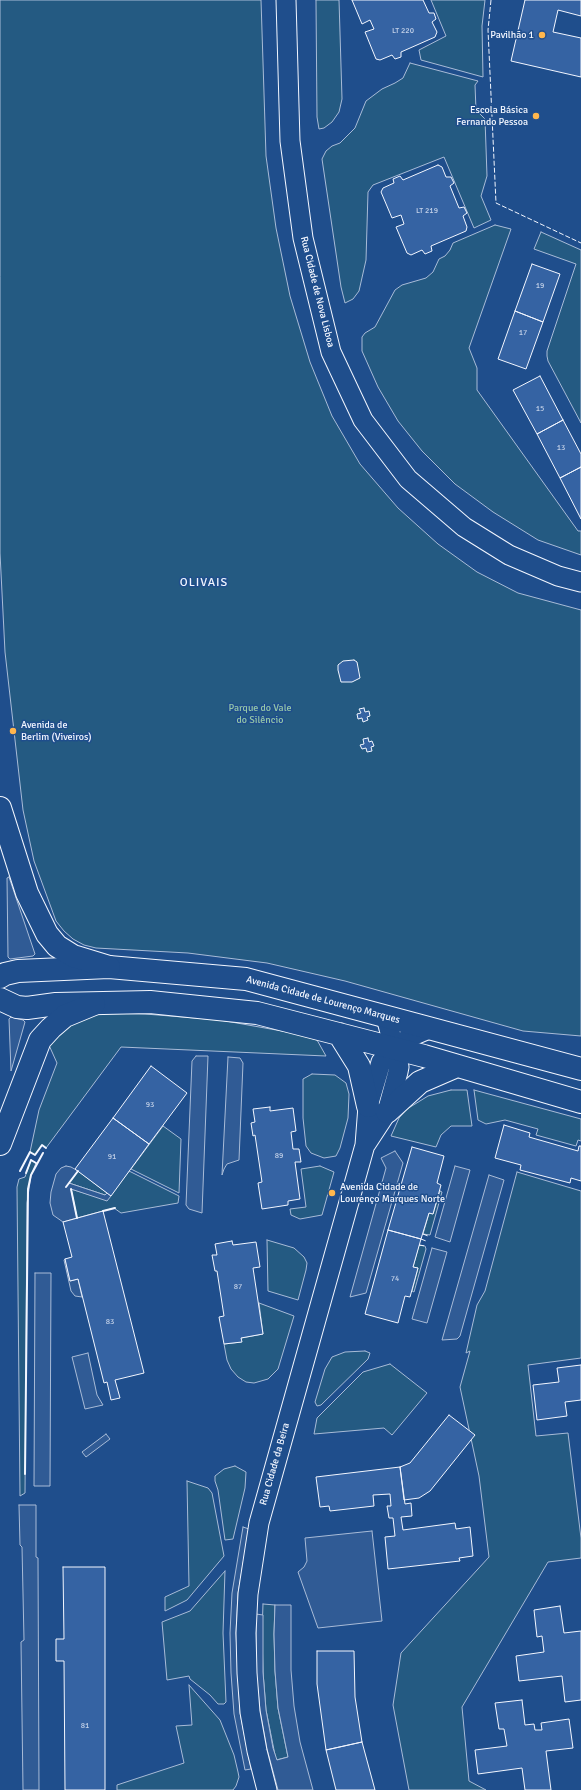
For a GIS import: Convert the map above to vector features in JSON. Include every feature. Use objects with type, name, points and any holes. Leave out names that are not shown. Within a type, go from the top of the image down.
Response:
[{"type":"street","name":"Rua Cidade de Nova Lisboa","points":[[286,0],[290,141],[303,238],[331,352],[363,420],[408,479],[464,527],[509,555],[558,576],[581,582]]},
{"type":"street","points":[[0,808],[27,892],[47,934],[57,946],[73,956],[109,967]]},
{"type":"street","name":"Avenida Cidade de Lourenço Marques","points":[[0,977],[5,974],[18,971],[109,967],[246,979],[581,1069]]},
{"type":"street","points":[[0,999],[17,1007],[28,1008],[56,1004],[150,1002],[257,1013],[394,1048],[581,1102]]},
{"type":"street","points":[[0,1144],[40,1040],[50,1028],[65,1016],[94,1004]]},
{"type":"street","name":"Rua Cidade da Beira","points":[[267,1790],[257,1751],[250,1712],[247,1673],[246,1633],[248,1594],[253,1555],[265,1501],[365,1145],[377,1109],[398,1072],[399,1067],[386,1017]]},
{"type":"street","points":[[394,1048],[410,1037],[431,1028]]},
{"type":"street","points":[[339,1034],[359,1066],[377,1109],[420,1082],[457,1066]]},
{"type":"green space","name":"Parque do Vale do Silêncio","points":[[0,0],[261,0],[266,156],[276,228],[290,296],[310,362],[332,416],[360,464],[398,508],[438,544],[477,572],[518,593],[581,610],[581,1036],[523,1031],[345,981],[267,963],[188,953],[96,948],[84,945],[73,939],[56,921],[34,861],[23,810],[5,652],[0,553]]},
{"type":"green space","points":[[316,0],[339,0],[342,99],[339,112],[332,122],[324,128],[319,129],[317,117]]},
{"type":"green space","points":[[431,0],[485,0],[482,26],[483,77],[421,60],[419,50],[446,36]]},
{"type":"green space","points":[[410,63],[478,81],[475,85],[476,110],[485,119],[487,176],[481,196],[491,220],[474,228],[444,157],[373,185],[368,192],[366,260],[359,291],[353,299],[345,303],[341,287],[322,159],[326,151],[332,146],[340,143],[355,128],[366,101],[382,89],[403,78]]},
{"type":"green space","points":[[495,225],[511,229],[469,348],[477,368],[477,390],[578,531],[581,531],[581,555],[538,540],[493,512],[455,484],[422,451],[398,421],[378,387],[362,351],[362,337],[365,333],[375,327],[395,290],[402,285],[426,278],[433,272],[439,259],[445,256],[450,250],[453,243]]},
{"type":"green space","points":[[541,232],[581,250],[581,423],[548,361],[547,356],[547,351],[576,264],[534,249]]},
{"type":"green space","points":[[106,1013],[145,1014],[220,1020],[293,1033],[317,1040],[326,1056],[121,1047],[46,1148],[42,1145],[35,1155],[30,1152],[39,1110],[57,1063],[48,1043],[61,1028],[89,1016]]},
{"type":"green space","points":[[312,1074],[335,1075],[346,1083],[349,1094],[348,1118],[340,1148],[336,1156],[324,1158],[311,1153],[306,1146],[303,1118],[303,1079]]},
{"type":"green space","points":[[451,1090],[467,1090],[472,1126],[451,1126],[441,1135],[436,1147],[391,1136],[399,1118],[407,1109],[428,1096]]},
{"type":"green space","points":[[474,1090],[581,1119],[581,1141],[578,1140],[576,1146],[536,1135],[538,1129],[505,1120],[486,1124],[478,1120]]},
{"type":"green space","points":[[163,1126],[181,1139],[179,1193],[131,1169]]},
{"type":"green space","points":[[31,1160],[36,1163],[31,1175],[27,1203],[25,1493],[20,1496],[17,1187],[19,1179],[25,1177]]},
{"type":"green space","points":[[320,1166],[334,1172],[322,1215],[300,1219],[291,1215],[290,1209],[306,1207],[301,1169]]},
{"type":"green space","points":[[78,1171],[107,1193],[105,1195],[69,1183]]},
{"type":"green space","points":[[129,1171],[179,1196],[178,1203],[121,1213],[114,1208],[77,1218],[71,1189],[107,1200]]},
{"type":"green space","points":[[517,1172],[581,1191],[581,1358],[528,1365],[536,1436],[568,1433],[581,1538],[581,1558],[548,1562],[462,1707],[469,1781],[486,1790],[409,1790],[393,1705],[401,1653],[489,1557],[479,1476],[460,1387],[470,1351],[466,1353],[477,1305],[485,1291]]},
{"type":"green space","points":[[440,1191],[442,1192],[430,1235],[423,1234],[429,1213],[433,1214]]},
{"type":"green space","points":[[267,1240],[294,1248],[304,1257],[307,1263],[298,1300],[268,1291]]},
{"type":"green space","points":[[419,1245],[425,1246],[426,1249],[414,1292],[412,1291],[418,1268],[413,1267]]},
{"type":"green space","points":[[259,1303],[294,1316],[278,1369],[268,1379],[254,1383],[246,1382],[238,1377],[231,1369],[227,1360],[224,1344],[241,1342],[241,1338],[263,1334]]},
{"type":"green space","points":[[365,1351],[370,1353],[368,1359],[321,1405],[317,1406],[315,1402],[325,1369],[332,1357],[345,1352]]},
{"type":"green space","points":[[390,1364],[427,1393],[392,1435],[384,1428],[314,1434],[317,1418],[363,1372]]},
{"type":"green space","points":[[235,1466],[246,1472],[245,1488],[233,1539],[225,1540],[215,1476],[224,1469]]},
{"type":"green space","points":[[187,1481],[208,1488],[212,1493],[224,1556],[187,1600],[165,1611],[165,1597],[189,1586]]},
{"type":"green space","points":[[225,1571],[223,1633],[226,1702],[224,1704],[218,1704],[210,1695],[190,1679],[189,1676],[167,1680],[162,1622],[190,1611]]},
{"type":"green space","points":[[263,1604],[275,1605],[275,1671],[278,1708],[288,1757],[276,1760],[266,1710],[263,1672]]},
{"type":"green space","points":[[189,1685],[220,1720],[234,1755],[239,1777],[236,1786],[233,1790],[117,1790],[117,1785],[184,1763],[176,1726],[192,1725]]},
{"type":"shaded area","points":[[9,877],[35,954],[33,956],[10,959],[8,957],[7,878]]},
{"type":"shaded area","points":[[11,1017],[23,1020],[25,1022],[11,1071],[9,1019]]},
{"type":"shaded area","points":[[196,1056],[208,1056],[202,1213],[189,1209],[186,1205],[192,1061]]},
{"type":"shaded area","points":[[228,1057],[240,1058],[243,1063],[239,1160],[227,1164],[222,1175]]},
{"type":"shaded area","points":[[395,1151],[403,1163],[366,1293],[350,1297],[386,1168],[381,1158]]},
{"type":"shaded area","points":[[66,1166],[78,1171],[69,1183],[105,1195],[107,1193],[111,1196],[107,1201],[71,1189],[77,1218],[63,1222],[53,1215],[50,1203],[51,1192],[56,1174],[61,1168]]},
{"type":"shaded area","points":[[455,1166],[470,1170],[450,1242],[435,1237]]},
{"type":"shaded area","points":[[489,1175],[504,1180],[460,1336],[457,1339],[442,1340]]},
{"type":"shaded area","points":[[432,1248],[447,1252],[427,1323],[412,1319]]},
{"type":"shaded area","points":[[65,1259],[70,1281],[78,1279],[82,1297],[75,1296],[71,1291]]},
{"type":"shaded area","points":[[35,1273],[51,1273],[50,1486],[34,1486]]},
{"type":"shaded area","points":[[88,1353],[97,1395],[103,1405],[85,1409],[72,1357]]},
{"type":"shaded area","points":[[106,1434],[110,1439],[86,1457],[82,1452]]},
{"type":"shaded area","points":[[19,1505],[36,1505],[36,1557],[38,1558],[39,1790],[23,1790],[21,1642],[24,1640],[22,1547],[20,1545]]},
{"type":"shaded area","points":[[243,1527],[249,1529],[238,1593],[236,1633],[240,1713],[251,1769],[245,1770],[234,1714],[230,1633],[232,1593]]},
{"type":"shaded area","points":[[372,1531],[382,1621],[318,1628],[298,1572],[304,1567],[307,1561],[305,1538]]},
{"type":"shaded area","points":[[275,1605],[291,1605],[291,1670],[294,1706],[300,1742],[313,1790],[278,1790],[267,1749],[260,1710],[256,1672],[256,1614],[263,1615],[263,1672],[266,1710],[273,1748],[277,1760],[288,1757],[278,1708],[275,1671]]},
{"type":"building","points":[[352,0],[423,0],[429,13],[434,13],[436,19],[432,22],[437,32],[435,37],[401,52],[401,57],[395,59],[392,55],[380,60],[376,59],[365,32],[374,29],[370,20],[362,24]]},
{"type":"building","name":"Pavilhão 1","points":[[525,0],[581,0],[581,16],[558,10],[553,32],[581,38],[581,77],[511,61]]},
{"type":"building","points":[[438,165],[442,167],[446,177],[451,177],[454,183],[450,186],[459,208],[464,207],[467,213],[463,216],[467,227],[466,231],[431,246],[432,251],[425,254],[422,250],[411,255],[407,253],[396,227],[404,224],[401,215],[392,218],[381,192],[383,188],[394,183],[393,179],[400,176],[403,180]]},
{"type":"building","points":[[532,264],[560,274],[543,322],[515,311]]},
{"type":"building","points":[[515,311],[543,322],[526,369],[498,359]]},
{"type":"building","points":[[540,376],[563,420],[537,434],[513,390]]},
{"type":"building","points":[[563,420],[581,454],[581,467],[560,478],[537,434]]},
{"type":"building","points":[[581,467],[581,519],[560,478]]},
{"type":"building","points":[[354,660],[357,662],[360,678],[352,682],[341,682],[338,665],[343,661]]},
{"type":"building","points":[[364,708],[365,712],[369,711],[370,716],[367,717],[368,720],[363,722],[362,718],[358,719],[357,714],[361,713],[359,709]]},
{"type":"building","points":[[368,738],[369,742],[372,741],[374,746],[371,747],[372,751],[367,752],[366,748],[362,749],[360,745],[364,744],[363,739]]},
{"type":"building","points":[[151,1066],[187,1093],[149,1144],[113,1118]]},
{"type":"building","points":[[270,1107],[270,1111],[293,1108],[296,1131],[291,1132],[293,1149],[299,1149],[301,1162],[295,1162],[300,1199],[288,1201],[288,1205],[262,1209],[258,1183],[262,1182],[255,1135],[253,1136],[251,1123],[255,1122],[253,1109]]},
{"type":"building","points":[[113,1118],[149,1144],[111,1196],[75,1169]]},
{"type":"building","points":[[504,1125],[530,1133],[529,1137],[578,1151],[579,1146],[581,1146],[581,1181],[571,1178],[570,1183],[520,1170],[521,1165],[495,1158]]},
{"type":"building","points":[[412,1147],[444,1156],[437,1183],[441,1185],[433,1214],[429,1213],[421,1239],[388,1230]]},
{"type":"building","points":[[103,1211],[144,1373],[115,1380],[120,1398],[111,1400],[107,1382],[104,1383],[78,1279],[70,1281],[65,1259],[72,1257],[63,1222]]},
{"type":"building","points":[[388,1230],[421,1239],[413,1267],[418,1268],[410,1297],[405,1296],[398,1323],[365,1314]]},
{"type":"building","points":[[232,1241],[233,1245],[256,1242],[260,1267],[253,1268],[263,1334],[241,1338],[242,1342],[224,1344],[219,1317],[224,1316],[217,1271],[215,1271],[212,1255],[217,1255],[215,1244]]},
{"type":"building","points":[[581,1365],[581,1400],[565,1402],[567,1416],[537,1420],[533,1385],[559,1382],[557,1368]]},
{"type":"building","points":[[449,1415],[475,1435],[430,1491],[419,1498],[404,1500],[400,1467],[410,1463]]},
{"type":"building","points":[[400,1467],[405,1504],[411,1503],[412,1516],[401,1517],[403,1530],[455,1523],[456,1529],[470,1527],[473,1556],[459,1558],[460,1561],[388,1569],[385,1537],[395,1536],[393,1518],[389,1518],[387,1506],[391,1506],[390,1494],[373,1495],[374,1506],[330,1511],[329,1506],[320,1507],[316,1477]]},
{"type":"building","points":[[63,1567],[105,1567],[105,1790],[65,1790],[64,1661],[56,1661],[56,1639],[64,1639]]},
{"type":"building","points":[[560,1606],[564,1633],[581,1631],[581,1700],[565,1702],[562,1676],[519,1681],[516,1656],[544,1652],[542,1636],[537,1637],[534,1610]]},
{"type":"building","points":[[317,1651],[354,1651],[355,1697],[362,1742],[326,1750],[317,1684]]},
{"type":"building","points":[[522,1700],[525,1725],[534,1724],[535,1730],[542,1730],[541,1723],[569,1719],[573,1748],[546,1751],[551,1790],[525,1790],[522,1768],[478,1774],[475,1750],[507,1746],[504,1729],[499,1729],[495,1703]]},
{"type":"building","points":[[362,1742],[375,1790],[336,1790],[326,1750]]},
{"type":"fence","points":[[491,0],[488,30],[496,203],[581,243]]},
{"type":"fence","points":[[423,1234],[428,1236]]},
{"type":"fence","points":[[421,1239],[426,1241]]},
{"type":"fence","points":[[419,1245],[425,1246]]},
{"type":"wall","points":[[20,1171],[30,1152],[35,1155],[42,1145],[46,1148]]},
{"type":"wall","points":[[25,1474],[28,1189],[31,1175],[43,1153]]},
{"type":"wall","points":[[26,1173],[31,1160],[36,1163]]},
{"type":"wall","points":[[66,1187],[78,1171]]},
{"type":"wall","points":[[71,1189],[77,1218]]},
{"type":"wall","points":[[103,1211],[115,1208]]},
{"type":"place","name":"Pavilhão 1","points":[[542,35]]},
{"type":"place","name":"Escola Básica Fernando Pessoa","points":[[536,116]]},
{"type":"place","name":"Avenida de Berlim (Viveiros)","points":[[13,731]]},
{"type":"place","name":"Avenida Cidade de Lourenço Marques Norte","points":[[332,1193]]},
{"type":"district","name":"OLIVAIS","points":[[204,583]]}]
